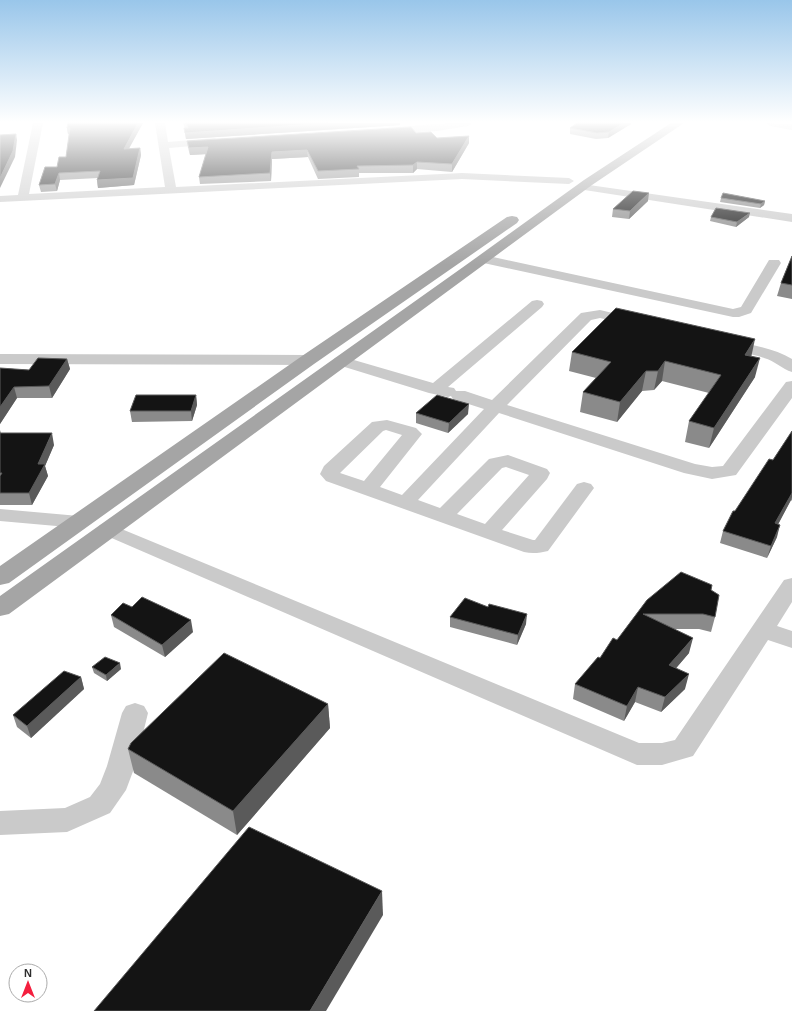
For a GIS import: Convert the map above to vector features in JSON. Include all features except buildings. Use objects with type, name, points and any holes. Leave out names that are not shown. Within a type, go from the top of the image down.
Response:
[{"type":"main road","points":[[0,577],[308,360],[595,170]]},
{"type":"main road","points":[[0,608],[107,529],[489,255],[576,184],[601,170]]},
{"type":"street","points":[[23,198],[29,170]]},
{"type":"street","points":[[167,170],[171,190]]},
{"type":"street","points":[[0,199],[469,176],[576,184],[792,218]]},
{"type":"street","points":[[489,255],[584,276],[733,313],[739,313],[746,310],[774,263]]},
{"type":"street","points":[[448,392],[537,304]]},
{"type":"street","points":[[406,502],[496,406],[586,316],[600,314],[645,325]]},
{"type":"street","points":[[713,341],[774,356],[788,363],[792,367]]},
{"type":"street","points":[[0,359],[308,360]]},
{"type":"street","points":[[341,361],[496,406],[691,469],[712,473],[729,471],[792,386]]},
{"type":"street","points":[[444,516],[496,463],[508,461],[540,473],[540,475],[489,532]]},
{"type":"street","points":[[368,489],[531,547],[541,546],[584,488]]},
{"type":"street","points":[[0,515],[79,522]]},
{"type":"street","points":[[107,529],[637,754],[662,754],[684,749],[792,585]]},
{"type":"street","points":[[763,629],[792,640]]},
{"type":"street","points":[[0,823],[67,820],[100,805],[112,790],[119,772],[135,713]]}]
